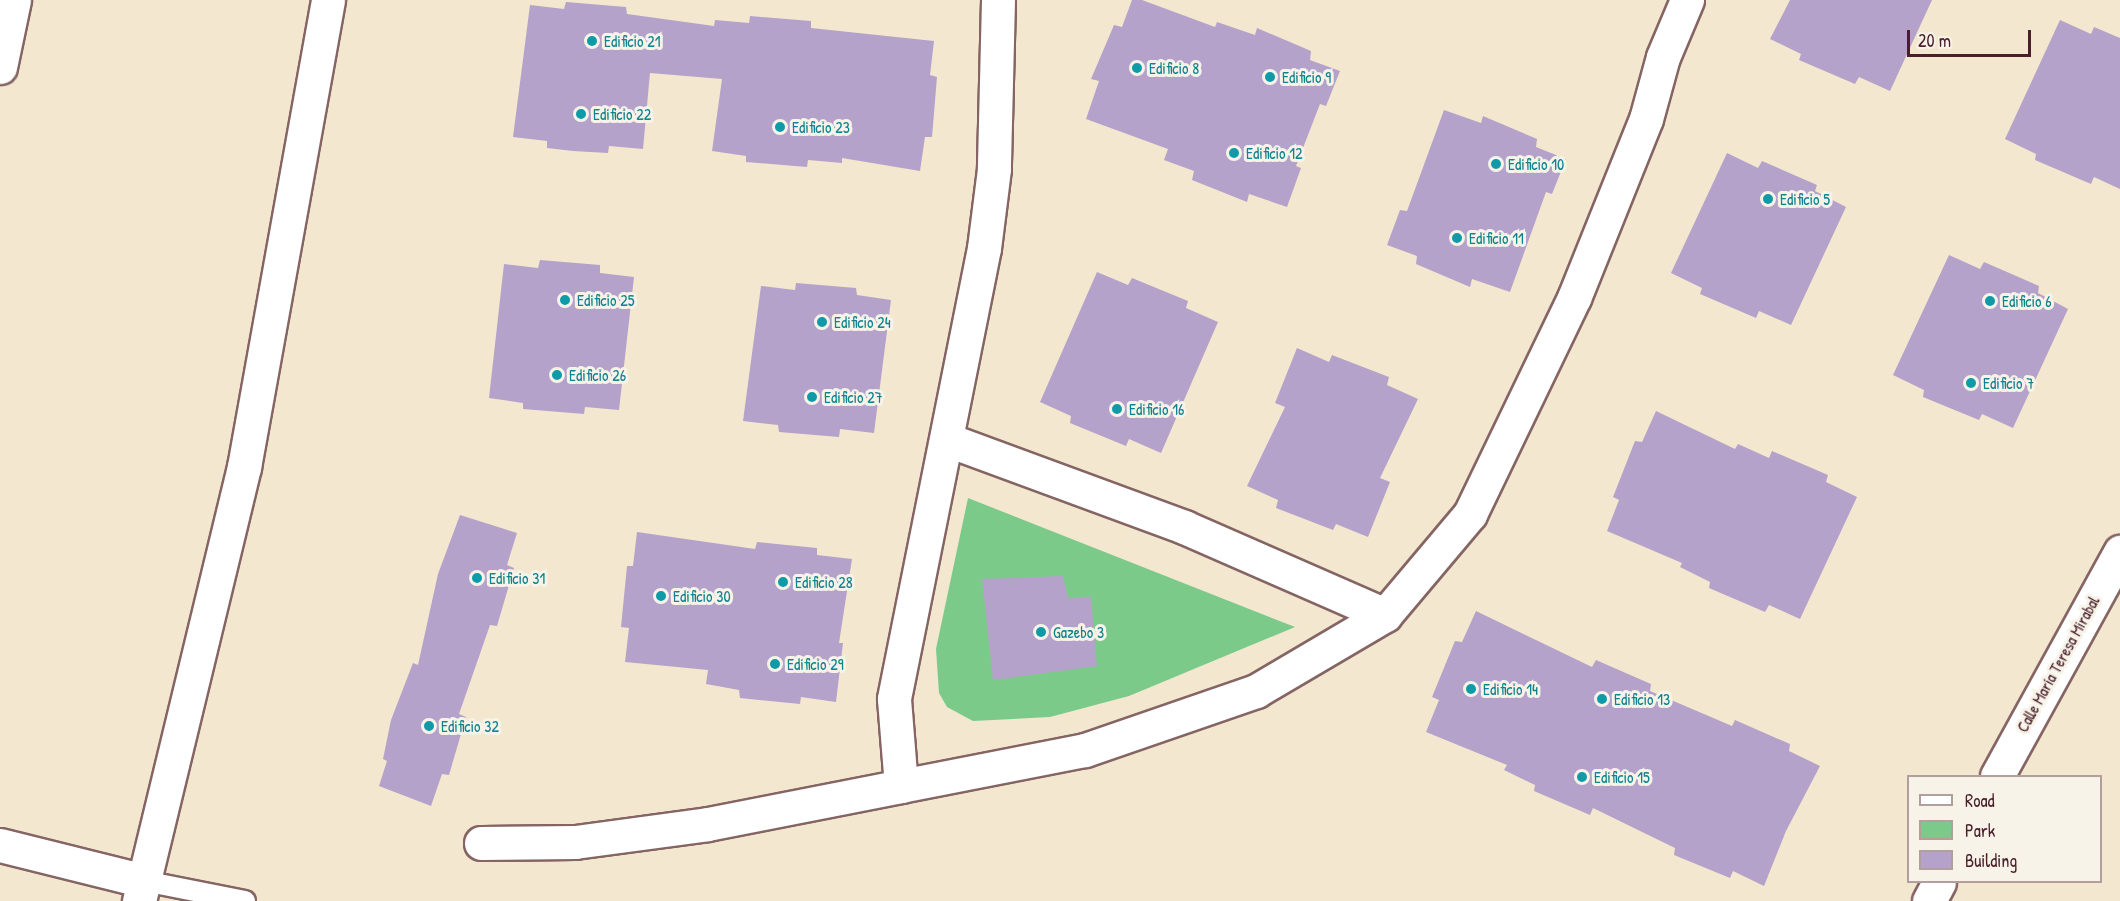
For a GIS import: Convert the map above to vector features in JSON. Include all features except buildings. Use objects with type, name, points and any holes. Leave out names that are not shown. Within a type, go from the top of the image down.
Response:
[{"type":"street","points":[[0,67],[14,0]]},
{"type":"street","points":[[0,845],[141,891],[244,467],[320,60],[328,0]]},
{"type":"street","points":[[901,786],[894,699],[948,440],[984,248],[994,169],[998,0]]},
{"type":"street","points":[[481,843],[575,842],[708,824],[1085,750],[1256,691],[1385,615],[1470,514],[1574,298],[1646,119],[1663,57],[1687,0]]},
{"type":"street","points":[[948,440],[1184,527],[1385,615]]},
{"type":"street","name":"Calle María Teresa Mirabal","points":[[1998,775],[2120,552]]},
{"type":"street","points":[[1929,901],[1938,883]]},
{"type":"lane","points":[[141,891],[245,901]]},
{"type":"green space","points":[[968,498],[1295,627],[1129,696],[1050,717],[973,721],[947,707],[939,693],[936,649]]},
{"type":"place","name":"Edificio 21","points":[[592,41]]},
{"type":"place","name":"Edificio 8","points":[[1137,68]]},
{"type":"place","name":"Edificio 9","points":[[1270,77]]},
{"type":"place","name":"Edificio 22","points":[[581,114]]},
{"type":"place","name":"Edificio 23","points":[[780,127]]},
{"type":"place","name":"Edificio 12","points":[[1234,153]]},
{"type":"place","name":"Edificio 10","points":[[1496,164]]},
{"type":"place","name":"Edificio 5","points":[[1768,199]]},
{"type":"place","name":"Edificio 11","points":[[1457,238]]},
{"type":"place","name":"Edificio 25","points":[[565,300]]},
{"type":"place","name":"Edificio 6","points":[[1990,301]]},
{"type":"place","name":"Edificio 24","points":[[822,322]]},
{"type":"place","name":"Edificio 26","points":[[557,375]]},
{"type":"place","name":"Edificio 7","points":[[1971,383]]},
{"type":"place","name":"Edificio 27","points":[[812,397]]},
{"type":"place","name":"Edificio 16","points":[[1117,409]]},
{"type":"place","name":"Edificio 31","points":[[477,578]]},
{"type":"place","name":"Edificio 28","points":[[783,582]]},
{"type":"place","name":"Edificio 30","points":[[661,596]]},
{"type":"place","name":"Gazebo 3","points":[[1041,632]]},
{"type":"place","name":"Edificio 29","points":[[775,664]]},
{"type":"place","name":"Edificio 14","points":[[1471,689]]},
{"type":"place","name":"Edificio 13","points":[[1602,699]]},
{"type":"place","name":"Edificio 32","points":[[429,726]]},
{"type":"place","name":"Edificio 15","points":[[1582,777]]}]
